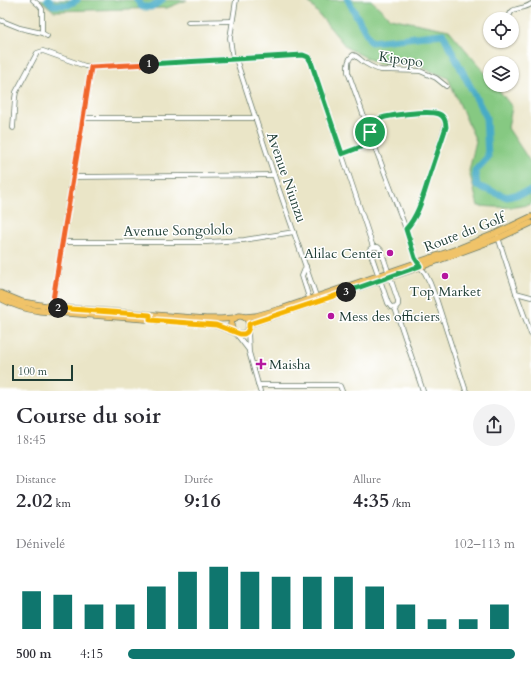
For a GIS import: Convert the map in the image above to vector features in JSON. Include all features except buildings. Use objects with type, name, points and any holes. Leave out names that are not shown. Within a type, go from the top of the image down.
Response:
[{"type":"main road","name":"Route du Golf","points":[[245,317],[274,311],[317,299],[390,275],[460,248],[498,236],[531,217]]},
{"type":"main road","points":[[498,236],[531,224]]},
{"type":"main road","points":[[0,293],[22,302],[52,309],[150,317],[213,325],[241,334],[248,330],[249,324],[245,317],[240,316],[235,318],[216,319],[150,317]]},
{"type":"main road","points":[[0,298],[22,308],[40,311],[52,309]]},
{"type":"main road","points":[[249,324],[310,301]]},
{"type":"main road","points":[[234,332],[231,325],[235,318]]},
{"type":"street","points":[[33,0],[42,9],[42,34]]},
{"type":"street","name":"Avenue Niunzu","points":[[236,0],[230,38],[235,59],[317,299]]},
{"type":"street","points":[[511,12],[513,10],[525,8],[531,4]]},
{"type":"street","points":[[0,20],[47,36]]},
{"type":"street","points":[[188,22],[232,21]]},
{"type":"street","points":[[13,128],[16,92],[38,52],[42,51],[91,67],[301,54],[306,56],[311,62],[374,247]]},
{"type":"street","name":"Kipopo","points":[[446,86],[436,78],[420,71],[375,69],[364,63],[357,56],[353,55],[348,61],[348,72],[418,264],[425,272],[437,301],[466,391]]},
{"type":"street","points":[[52,309],[91,67]]},
{"type":"street","points":[[370,132],[376,120],[405,114],[439,114],[445,121],[446,127],[422,199],[415,217],[406,229]]},
{"type":"street","points":[[83,118],[255,118]]},
{"type":"street","points":[[342,154],[374,142]]},
{"type":"street","points":[[73,177],[274,175]]},
{"type":"street","name":"Avenue Songololo","points":[[62,242],[219,242],[244,240],[294,232]]},
{"type":"street","points":[[498,236],[531,334]]},
{"type":"street","points":[[374,247],[377,246],[381,249],[390,275],[398,300],[398,305],[395,308]]},
{"type":"street","points":[[374,247],[371,248],[370,252],[389,305],[392,308],[395,308],[423,391]]},
{"type":"street","points":[[306,266],[302,276],[310,301]]},
{"type":"street","points":[[516,293],[531,297]]},
{"type":"street","points":[[248,330],[247,337],[260,391]]},
{"type":"street","points":[[234,332],[250,352]]},
{"type":"street","points":[[258,385],[337,385],[340,386],[342,391]]},
{"type":"green space","points":[[40,0],[187,0],[167,8],[54,11]]},
{"type":"green space","points":[[307,0],[371,0],[390,18],[449,30],[483,71],[483,92],[500,92],[512,107],[508,128],[531,163],[531,204],[512,207],[478,206],[469,171],[476,141],[448,78],[408,62],[379,64],[347,48]]},
{"type":"waterway","points":[[48,0],[53,5],[68,5],[77,0]]},
{"type":"waterway","points":[[137,0],[142,7],[151,7],[162,0]]},
{"type":"waterway","points":[[348,0],[371,42],[443,34],[486,117],[488,157],[475,171],[477,186],[507,197],[531,191]]},
{"type":"place","name":"Alilac Center","points":[[390,253]]},
{"type":"place","name":"Top Market","points":[[445,276]]},
{"type":"place","name":"Mess des officiers","points":[[331,316]]},
{"type":"place","name":"Maisha","points":[[261,364]]},
{"type":"route","points":[[301,54],[308,57],[311,62],[342,154],[374,142],[370,132],[376,120],[405,114],[439,114],[445,121],[446,127],[422,199],[415,217],[406,229],[415,258],[420,266],[254,322],[249,324],[249,328],[244,334],[238,334],[216,325],[150,320],[150,315],[52,307],[91,67],[301,54]]}]
